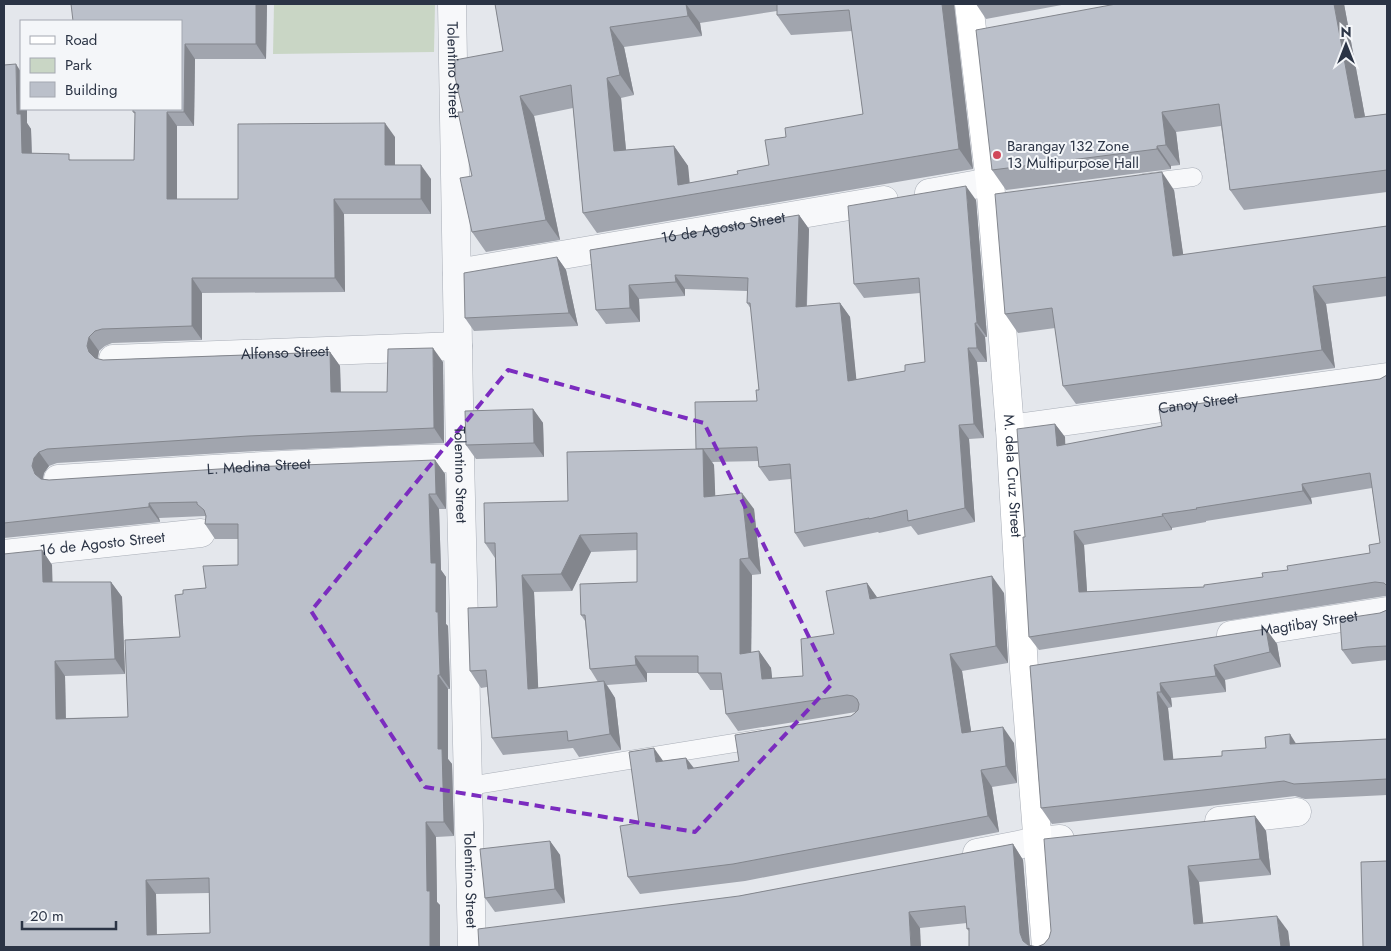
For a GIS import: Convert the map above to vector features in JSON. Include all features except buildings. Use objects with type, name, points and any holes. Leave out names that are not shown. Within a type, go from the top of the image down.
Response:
[{"type":"street","name":"Tolentino Street","points":[[452,4],[460,458],[469,786],[478,935]]},
{"type":"street","name":"M. dela Cruz Street","points":[[969,4],[984,34],[997,195],[1010,429],[1036,666],[1038,841],[1046,947]]},
{"type":"street","name":"16 de Agosto Street","points":[[457,272],[997,195]]},
{"type":"street","name":"Alfonso Street","points":[[113,359],[458,346]]},
{"type":"street","name":"Canoy Street","points":[[1010,429],[1387,377]]},
{"type":"street","name":"L. Medina Street","points":[[58,479],[241,467],[460,458]]},
{"type":"street","name":"16 de Agosto Street","points":[[4,554],[201,533]]},
{"type":"street","name":"Magtibay Street","points":[[1203,640],[1387,611]]},
{"type":"street","points":[[1192,824],[1298,812]]},
{"type":"street","points":[[951,858],[1038,841],[1086,836]]},
{"type":"lane","points":[[1126,186],[1193,177]]},
{"type":"lane","points":[[469,786],[772,737]]},
{"type":"highlighted area","points":[[508,370],[704,423],[832,684],[695,832],[425,787],[311,611]]},
{"type":"green space","points":[[274,4],[435,4],[434,52],[273,54]]},
{"type":"place","name":"Barangay 132 Zone 13 Multipurpose Hall","points":[[997,155]]}]
